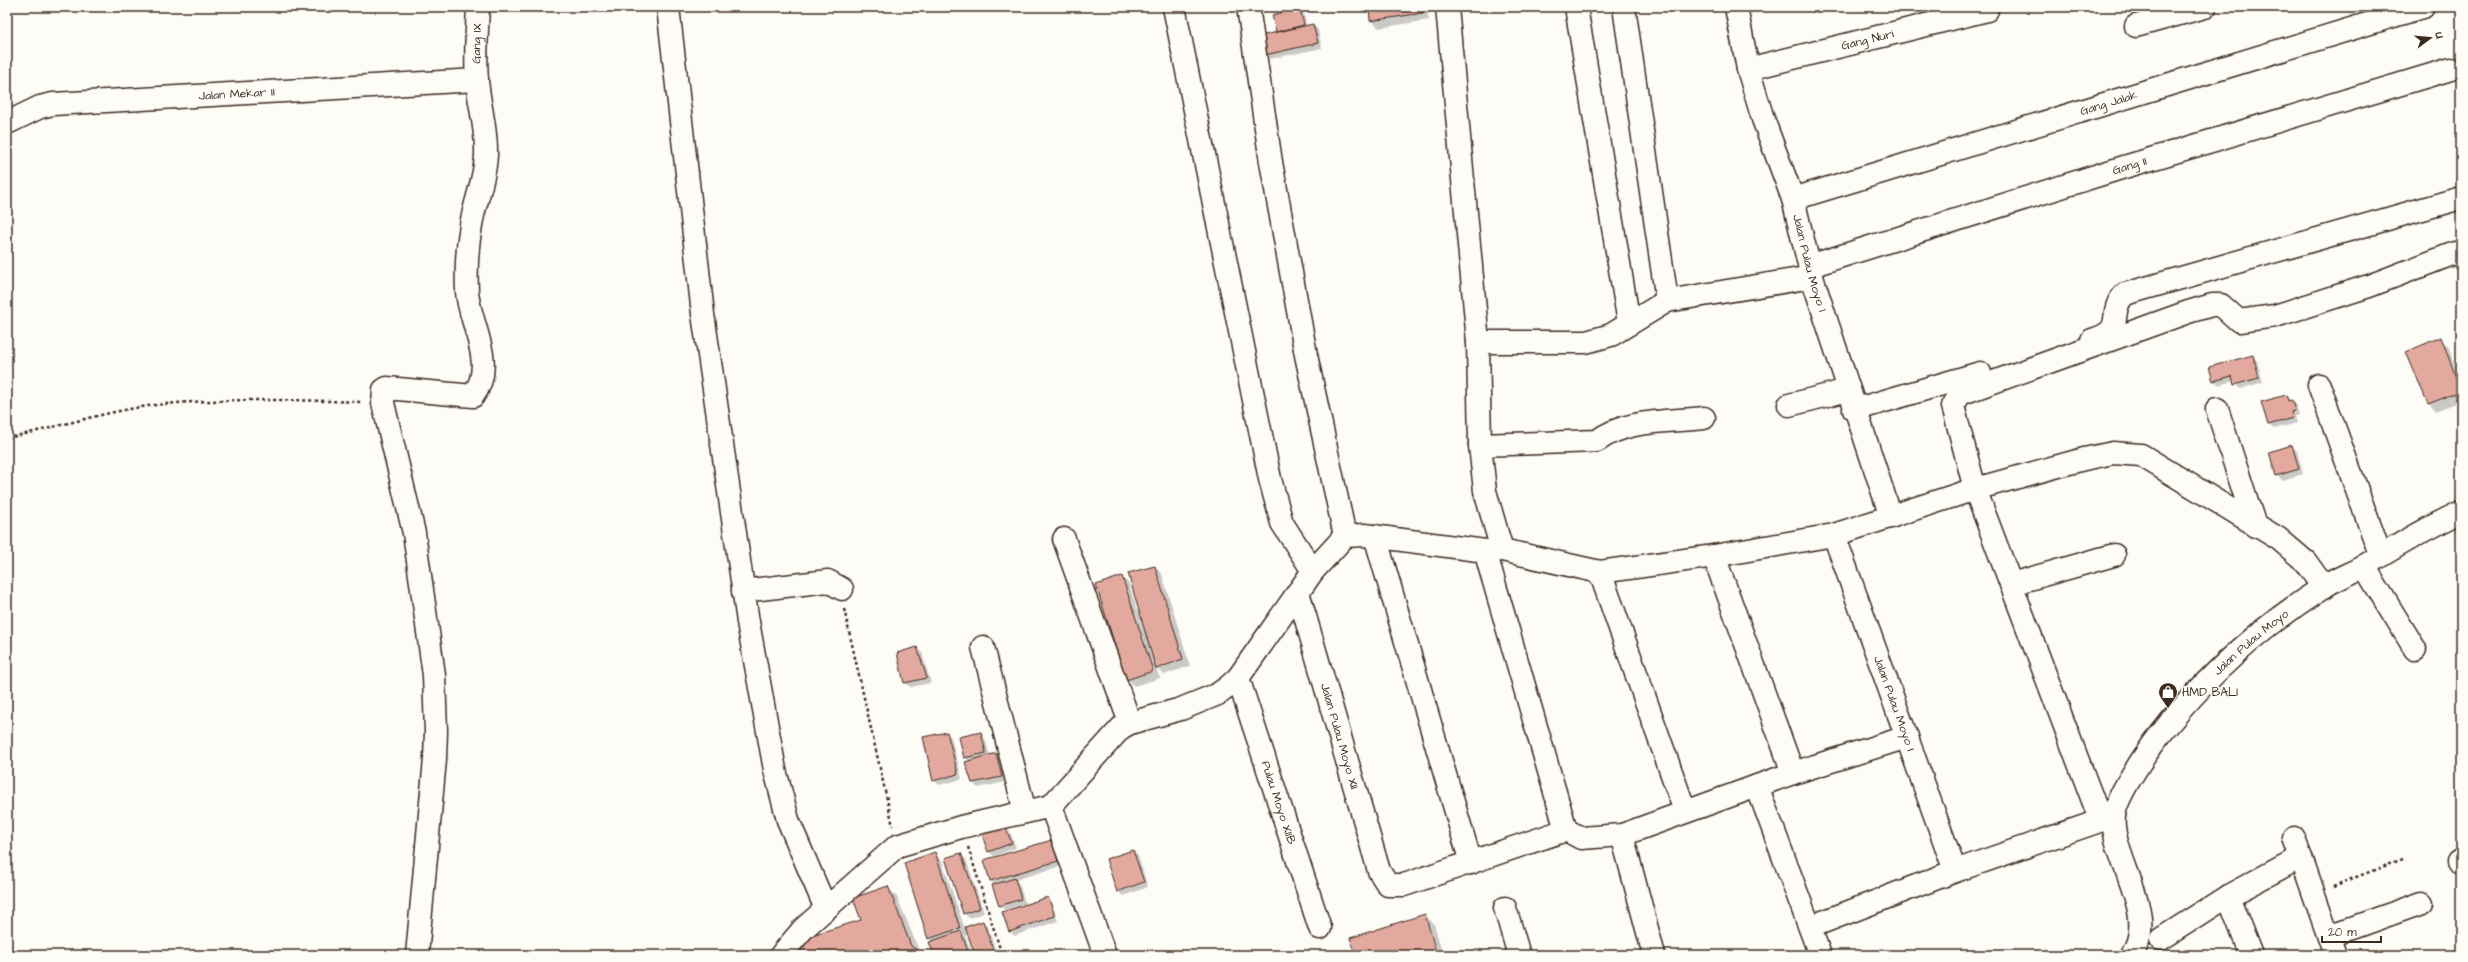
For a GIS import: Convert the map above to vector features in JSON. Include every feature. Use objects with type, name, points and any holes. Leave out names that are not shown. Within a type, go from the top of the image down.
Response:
[{"type":"street","name":"Gang IX","points":[[383,403],[384,390],[387,388],[465,397],[473,396],[480,387],[484,373],[481,349],[467,293],[467,253],[470,231],[484,174],[486,153],[484,117],[474,80],[478,7]]},
{"type":"street","points":[[668,7],[703,314],[743,591],[775,770],[788,820],[826,909]]},
{"type":"street","points":[[1174,7],[1271,485],[1282,523],[1313,571]]},
{"type":"street","points":[[1248,7],[1274,178],[1306,355],[1345,536]]},
{"type":"street","points":[[1447,7],[1478,342],[1480,445],[1485,491],[1495,541],[1566,830]]},
{"type":"street","points":[[1576,7],[1629,323]]},
{"type":"street","points":[[1624,7],[1667,302]]},
{"type":"street","name":"Jalan Pulau Moyo I","points":[[1736,7],[1748,69],[1763,119],[1794,199],[1811,271],[1851,400],[1891,517]]},
{"type":"street","points":[[2136,26],[2205,7]]},
{"type":"street","name":"Gang Jalak","points":[[1794,199],[2423,7]]},
{"type":"street","name":"Gang Nuri","points":[[1748,69],[1987,10]]},
{"type":"street","name":"Gang II","points":[[1478,342],[1586,342],[1611,335],[1629,323],[1667,302],[1811,271],[2121,168],[2450,69]]},
{"type":"street","name":"Jalan Mekar II","points":[[7,123],[40,107],[53,104],[474,80]]},
{"type":"street","points":[[1789,405],[1851,400],[2106,335],[2113,330],[2117,305],[2125,294],[2461,198]]},
{"type":"street","points":[[2131,955],[2137,947],[2141,922],[2120,846],[2107,818],[2011,584],[1975,489],[1953,406],[1960,394],[2206,307],[2221,305],[2239,321],[2275,316],[2368,286],[2455,253]]},
{"type":"street","points":[[2319,385],[2372,560],[2415,649]]},
{"type":"street","points":[[383,403],[414,532],[434,682],[435,759],[417,955]]},
{"type":"street","points":[[2217,408],[2255,526]]},
{"type":"street","points":[[1480,445],[1597,441],[1610,431],[1628,426],[1704,418]]},
{"type":"street","points":[[1127,714],[1181,709],[1218,694],[1238,678],[1313,571],[1345,536],[1355,534],[1495,541],[1600,572],[1714,556],[1834,535],[1975,489],[2084,459],[2121,453],[2141,455],[2255,526],[2279,539],[2306,562],[2324,587]]},
{"type":"street","name":"Jalan Pulau Moyo","points":[[2107,818],[2121,798],[2144,756],[2175,716],[2226,662],[2255,636],[2324,587],[2461,512]]},
{"type":"street","name":"Jalan Pulau Moyo I","points":[[1834,535],[1955,871]]},
{"type":"street","points":[[1375,536],[1472,863],[1566,830],[1581,838],[1622,835],[1793,773],[1907,737]]},
{"type":"street","points":[[781,955],[803,929],[897,846],[961,827],[1051,806],[1121,728],[1127,714],[1064,539]]},
{"type":"street","points":[[2011,584],[2114,554]]},
{"type":"street","points":[[1714,556],[1793,773]]},
{"type":"street","points":[[1600,572],[1685,811]]},
{"type":"street","points":[[743,591],[828,581],[842,589]]},
{"type":"street","name":"Jalan Pulau Moyo XII","points":[[1298,592],[1383,880],[1388,885],[1404,885],[1472,863]]},
{"type":"street","points":[[983,647],[1025,812]]},
{"type":"street","name":"Pulau Moyo XIIB","points":[[1238,678],[1320,928]]},
{"type":"street","points":[[1757,786],[1820,955]]},
{"type":"street","points":[[1051,806],[1105,955]]},
{"type":"street","points":[[1810,927],[1955,871],[2107,818]]},
{"type":"street","points":[[1622,835],[1654,955]]},
{"type":"street","points":[[2141,922],[2166,947],[2228,896],[2298,848],[2332,945],[2422,903]]},
{"type":"street","points":[[2228,896],[2251,955]]},
{"type":"street","points":[[1505,908],[1519,955]]},
{"type":"path","points":[[7,438],[55,428],[100,414],[164,404],[276,400],[383,403]]},
{"type":"path","points":[[842,589],[842,598],[897,846]]},
{"type":"path","points":[[961,827],[1002,955]]},
{"type":"path","points":[[2314,894],[2403,860]]},
{"type":"building","points":[[1369,7],[1422,7],[1423,13],[1370,21]]},
{"type":"building","points":[[1300,8],[1304,25],[1276,32],[1272,15]]},
{"type":"building","points":[[1313,24],[1318,43],[1265,55],[1260,36]]},
{"type":"building","points":[[2441,337],[2461,391],[2428,404],[2406,352]]},
{"type":"building","points":[[2253,355],[2259,378],[2234,385],[2232,376],[2213,381],[2209,367]]},
{"type":"building","points":[[2286,395],[2288,401],[2292,400],[2295,411],[2291,412],[2293,418],[2268,425],[2261,402]]},
{"type":"building","points":[[2292,445],[2299,469],[2276,476],[2269,452]]},
{"type":"building","points":[[1155,566],[1183,659],[1156,669],[1128,573]]},
{"type":"building","points":[[1122,576],[1153,671],[1126,680],[1096,585]]},
{"type":"building","points":[[917,647],[927,678],[904,683],[897,653]]},
{"type":"building","points":[[947,732],[958,774],[933,781],[923,737]]},
{"type":"building","points":[[981,732],[986,753],[964,758],[959,737]]},
{"type":"building","points":[[996,753],[1002,777],[972,783],[965,762]]},
{"type":"building","points":[[1004,824],[1012,843],[988,852],[981,832]]},
{"type":"building","points":[[1052,840],[1058,861],[990,881],[984,860]]},
{"type":"building","points":[[1133,850],[1144,882],[1117,892],[1106,859]]},
{"type":"building","points":[[935,852],[960,928],[928,939],[904,863]]},
{"type":"building","points":[[961,853],[980,908],[963,914],[945,858]]},
{"type":"building","points":[[1015,878],[1021,899],[999,906],[992,885]]},
{"type":"building","points":[[888,886],[911,946],[917,950],[919,955],[799,955],[797,947],[802,938],[861,920],[853,898]]},
{"type":"building","points":[[1048,897],[1055,916],[1009,932],[1002,912]]},
{"type":"building","points":[[1425,914],[1437,955],[1356,955],[1350,938]]},
{"type":"building","points":[[983,921],[995,955],[975,955],[965,927]]},
{"type":"building","points":[[961,931],[969,955],[934,955],[929,942]]},
{"type":"place","name":"HMD BALI","points":[[2168,709]]}]
